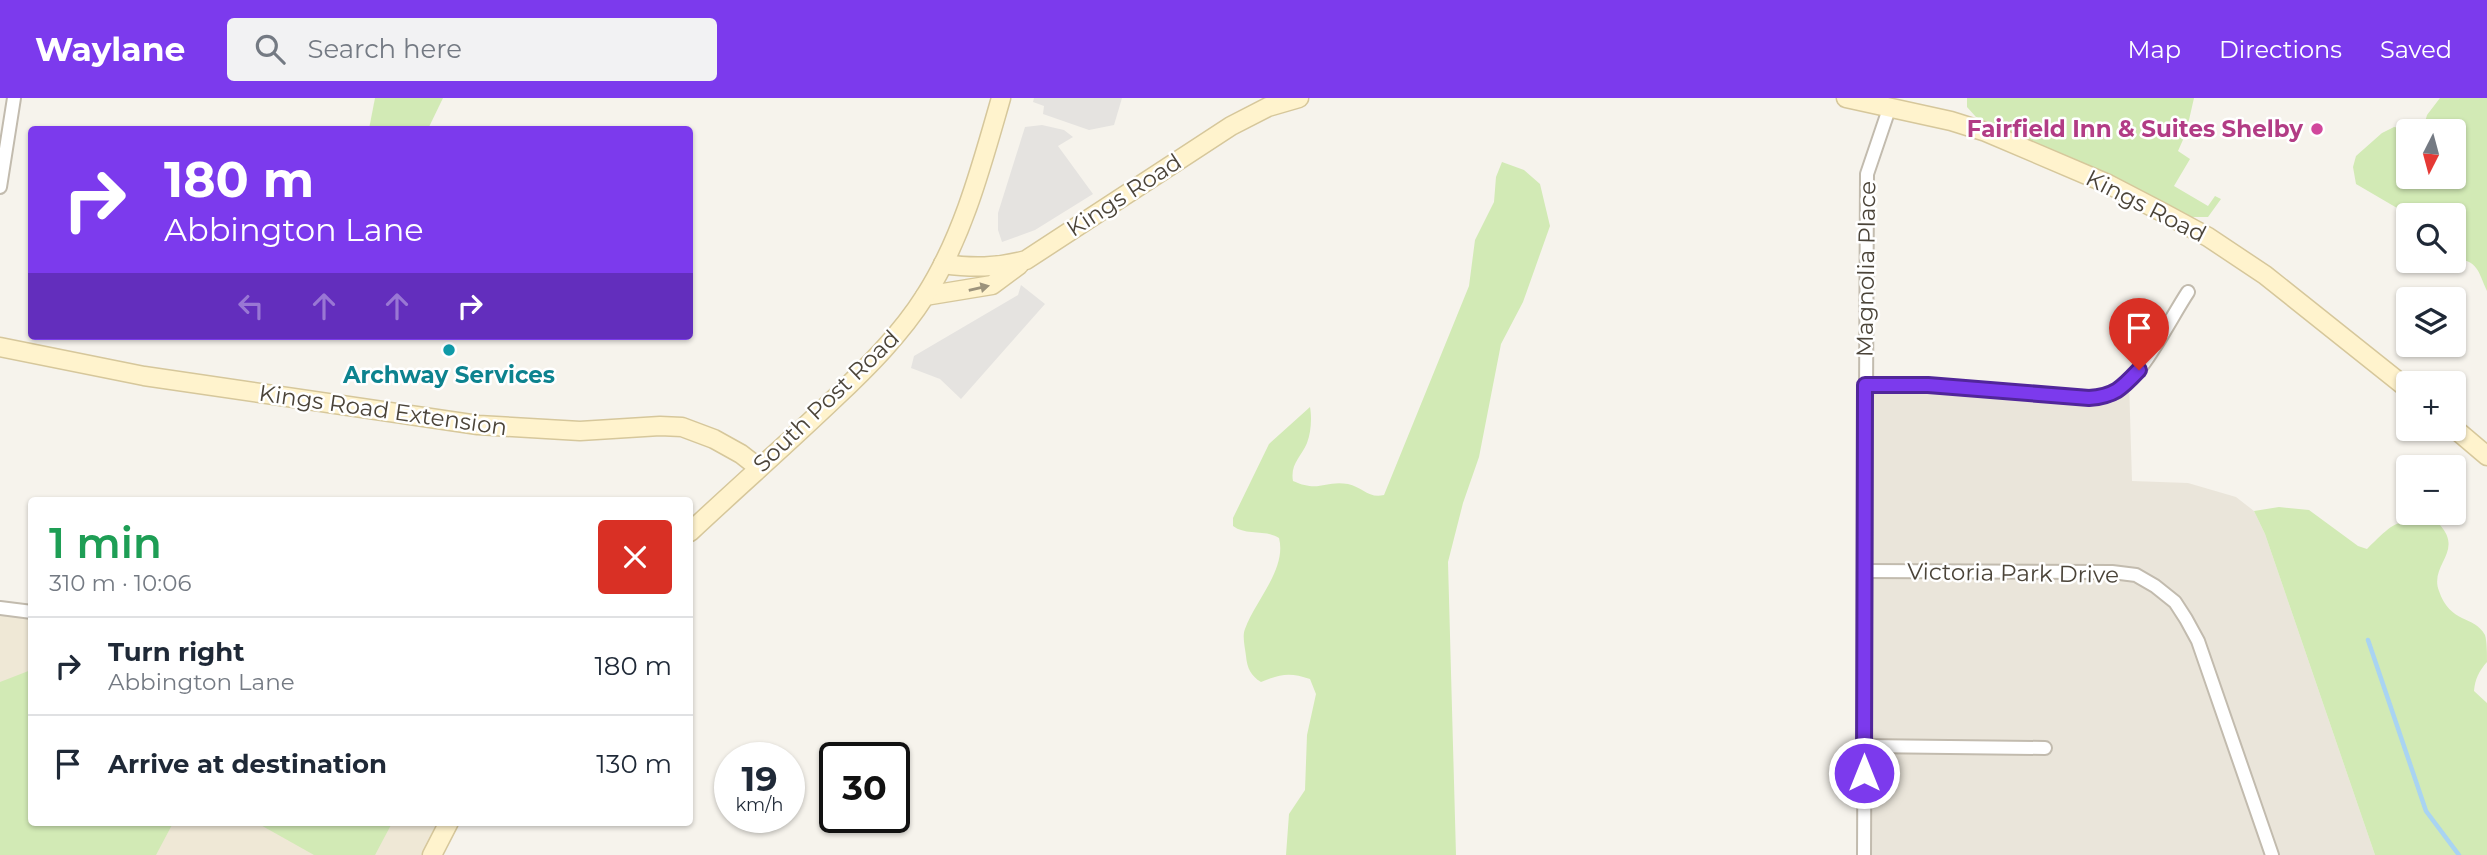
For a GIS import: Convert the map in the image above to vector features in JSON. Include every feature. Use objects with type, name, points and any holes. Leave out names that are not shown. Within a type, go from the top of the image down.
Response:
[{"type":"street","points":[[0,187],[14,98]]},
{"type":"street","name":"South Post Road","points":[[693,528],[861,374],[925,296],[943,264],[980,168],[1001,98]]},
{"type":"street","name":"Kings Road","points":[[943,264],[988,268],[1026,260],[1231,126],[1268,107],[1299,98]]},
{"type":"street","name":"Kings Road","points":[[1846,98],[1891,102],[1951,121],[2007,141],[2108,184],[2196,230],[2264,275],[2396,380]]},
{"type":"street","name":"Magnolia Place","points":[[1864,855],[1867,174],[1891,102]]},
{"type":"street","points":[[925,296],[992,285],[1026,260]]},
{"type":"street","points":[[1865,385],[1928,385],[2089,398],[2106,396],[2119,390],[2139,370],[2188,292]]},
{"type":"street","name":"Kings Road Extension","points":[[0,347],[144,376],[478,425],[580,431],[682,427],[714,439],[759,468]]},
{"type":"street","points":[[2466,438],[2487,456]]},
{"type":"street","name":"Victoria Park Drive","points":[[1864,572],[2112,572],[2136,575],[2155,586],[2175,602],[2198,641],[2272,855]]},
{"type":"street","points":[[0,608],[28,612]]},
{"type":"street","points":[[1864,746],[2045,748]]},
{"type":"street","points":[[432,855],[447,826]]},
{"type":"shaded area","points":[[1034,98],[1122,98],[1114,125],[1089,130],[1043,114],[1044,106],[1033,102]]},
{"type":"shaded area","points":[[1042,125],[1064,130],[1073,137],[1058,146],[1093,194],[1035,230],[1002,242],[998,230],[998,213],[1025,127]]},
{"type":"shaded area","points":[[1021,285],[1045,304],[961,399],[940,379],[911,368],[914,356],[1018,295]]},
{"type":"shaded area","points":[[2129,381],[2132,481],[2188,483],[2236,497],[2254,511],[2265,534],[2375,855],[1864,855],[1865,385],[2089,398]]},
{"type":"shaded area","points":[[0,608],[28,612],[28,826],[447,826],[432,855],[0,855]]},
{"type":"green space","points":[[375,98],[443,98],[429,126],[370,126]]},
{"type":"green space","points":[[1967,98],[2194,98],[2186,133],[2178,151],[2190,159],[2174,186],[2208,206],[2215,196],[2221,199],[2208,217],[2192,217],[1976,117],[1967,107]]},
{"type":"green space","points":[[2440,98],[2487,98],[2487,291],[2479,272],[2473,264],[2466,261],[2466,203],[2396,203],[2396,207],[2356,184],[2353,167],[2356,156],[2382,133],[2394,127],[2396,189],[2466,189],[2466,119],[2426,119]]},
{"type":"green space","points":[[1502,162],[1524,170],[1540,184],[1550,226],[1523,302],[1501,344],[1479,457],[1463,503],[1448,562],[1456,855],[1286,855],[1289,814],[1305,790],[1307,735],[1316,694],[1310,679],[1285,675],[1261,682],[1249,668],[1244,632],[1274,573],[1280,550],[1279,538],[1238,529],[1233,526],[1233,518],[1269,444],[1310,407],[1309,435],[1295,465],[1293,481],[1309,486],[1348,484],[1370,494],[1384,495],[1469,286],[1475,240],[1494,202],[1496,177]]},
{"type":"green space","points":[[2279,507],[2309,510],[2358,546],[2367,549],[2385,531],[2396,525],[2440,525],[2449,543],[2438,574],[2439,591],[2449,609],[2475,624],[2485,635],[2486,641],[2487,662],[2478,675],[2474,691],[2487,703],[2487,855],[2375,855],[2265,534],[2254,511]]},
{"type":"green space","points":[[28,671],[28,826],[171,826],[156,855],[0,855],[0,682]]},
{"type":"green space","points":[[262,826],[390,826],[375,855],[314,855]]},
{"type":"waterway","points":[[2368,640],[2426,811],[2459,855]]},
{"type":"place","name":"Fairfield Inn & Suites Shelby","points":[[2317,129]]},
{"type":"place","name":"Archway Services","points":[[449,350]]},
{"type":"route","points":[[1864,773],[1865,385],[1928,385],[2089,398],[2106,396],[2119,390],[2139,370]]}]
